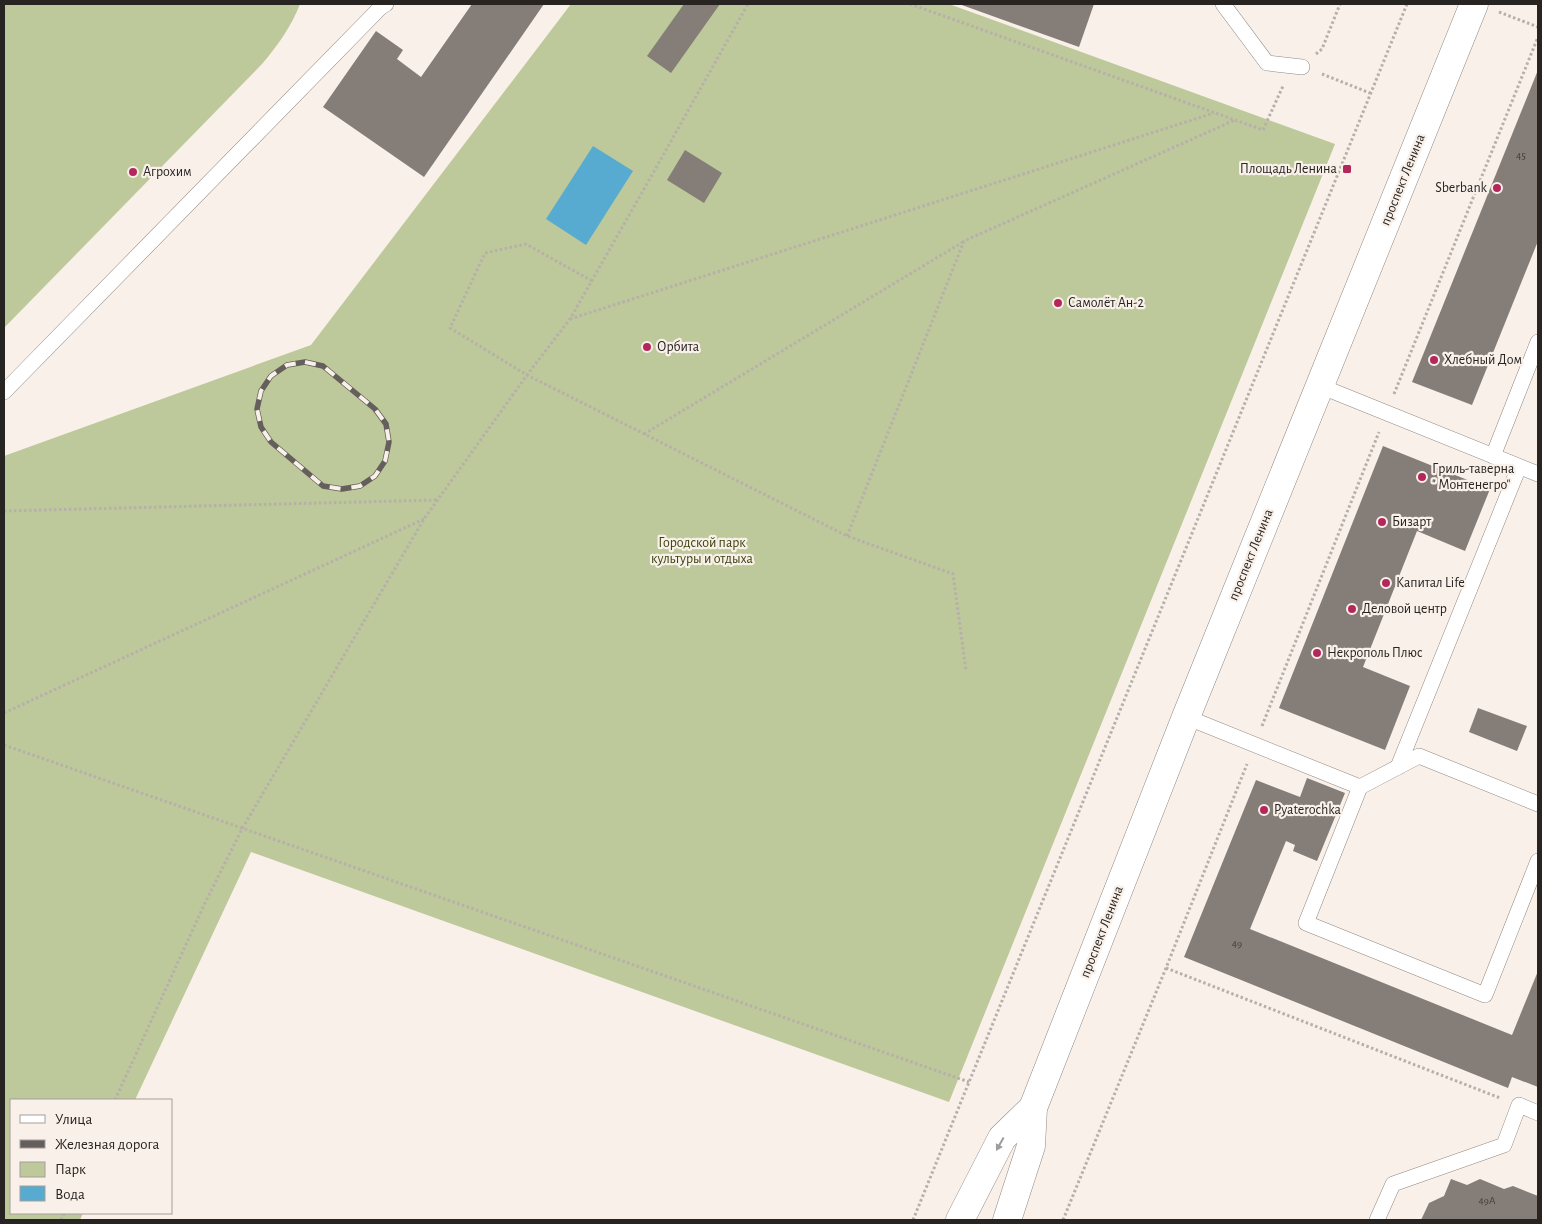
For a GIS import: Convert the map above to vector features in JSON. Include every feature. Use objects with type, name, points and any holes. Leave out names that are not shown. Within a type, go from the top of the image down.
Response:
[{"type":"main road","name":"проспект Ленина","points":[[1008,1220],[1031,1146],[1033,1108],[1186,717],[1320,386],[1484,7]]},
{"type":"main road","name":"проспект Ленина","points":[[960,1220],[1002,1138],[1033,1108]]},
{"type":"lane","points":[[4,392],[386,4]]},
{"type":"lane","points":[[1222,4],[1268,63],[1302,67]]},
{"type":"lane","points":[[1493,456],[1538,342]]},
{"type":"lane","points":[[1320,386],[1538,474]]},
{"type":"lane","points":[[1398,767],[1519,466]]},
{"type":"lane","points":[[1186,717],[1360,787]]},
{"type":"lane","points":[[1538,804],[1419,756],[1360,787],[1306,923],[1485,995],[1538,861]]},
{"type":"lane","points":[[1377,1220],[1393,1184],[1504,1144],[1520,1105],[1538,1113]]},
{"type":"path","points":[[116,1099],[209,895],[242,828],[424,519],[527,375],[570,319],[748,4]]},
{"type":"path","points":[[910,4],[1263,130]]},
{"type":"path","points":[[913,1220],[1406,4]]},
{"type":"path","points":[[1484,7],[1538,27]]},
{"type":"path","points":[[1063,1220],[1166,968],[1538,37]]},
{"type":"path","points":[[1302,67],[1370,93]]},
{"type":"path","points":[[570,319],[1214,113]]},
{"type":"path","points":[[644,434],[964,241],[1235,120]]},
{"type":"path","points":[[847,536],[964,241]]},
{"type":"path","points":[[592,281],[526,244],[485,253],[450,328],[527,375],[847,536],[952,574],[966,670]]},
{"type":"path","points":[[4,511],[438,500]]},
{"type":"path","points":[[4,713],[424,519]]},
{"type":"path","points":[[4,745],[969,1082]]},
{"type":"path","points":[[1166,968],[1520,1105]]},
{"type":"green space","points":[[4,4],[300,4],[284,36],[262,64],[4,328]]},
{"type":"green space","name":"Городской парк культуры и отдыха","points":[[571,4],[949,4],[1335,144],[949,1102],[251,852],[135,1099],[10,1099],[10,1214],[83,1214],[80,1220],[4,1220],[4,456],[311,345]]},
{"type":"water","points":[[593,146],[633,171],[586,245],[546,219]]},
{"type":"building","points":[[472,4],[544,4],[424,177],[323,107],[376,31],[403,50],[397,59],[421,77]]},
{"type":"building","points":[[684,4],[720,4],[671,73],[647,56]]},
{"type":"building","points":[[959,4],[1094,4],[1079,47]]},
{"type":"building","points":[[1538,70],[1538,241],[1472,405],[1412,382]]},
{"type":"building","points":[[685,150],[722,173],[704,203],[667,180]]},
{"type":"building","name":"Деловой центр","points":[[1383,446],[1490,489],[1465,551],[1417,531],[1363,667],[1410,686],[1385,750],[1279,708]]},
{"type":"building","points":[[1478,708],[1527,726],[1517,751],[1469,732]]},
{"type":"building","points":[[1307,778],[1345,793],[1317,861],[1293,851],[1295,845],[1286,841],[1250,929],[1512,1035],[1538,971],[1538,1087],[1512,1077],[1508,1088],[1184,957],[1256,780],[1300,797]]},
{"type":"building","points":[[1451,1179],[1467,1185],[1480,1179],[1504,1189],[1513,1186],[1538,1196],[1538,1220],[1421,1220],[1429,1203],[1444,1196]]},
{"type":"railway","points":[[305,362],[323,366],[375,409],[386,424],[389,442],[385,461],[375,476],[360,486],[342,489],[323,486],[271,442],[261,427],[257,409],[261,391],[271,376],[287,365],[305,362]]},
{"type":"place","name":"Площадь Ленина","points":[[1347,169]]},
{"type":"place","name":"Агрохим","points":[[133,172]]},
{"type":"place","name":"Sberbank","points":[[1497,188]]},
{"type":"place","name":"Самолёт Ан-2","points":[[1058,303]]},
{"type":"place","name":"Орбита","points":[[647,347]]},
{"type":"place","name":"Хлебный Дом","points":[[1434,360]]},
{"type":"place","name":"Гриль-таверна \" Монтенегро\"","points":[[1422,477]]},
{"type":"place","name":"Бизарт","points":[[1382,522]]},
{"type":"place","name":"Капитал Life","points":[[1386,583]]},
{"type":"place","name":"Деловой центр","points":[[1352,609]]},
{"type":"place","name":"Некрополь Плюс","points":[[1317,653]]},
{"type":"place","name":"Pyaterochka","points":[[1264,810]]}]
